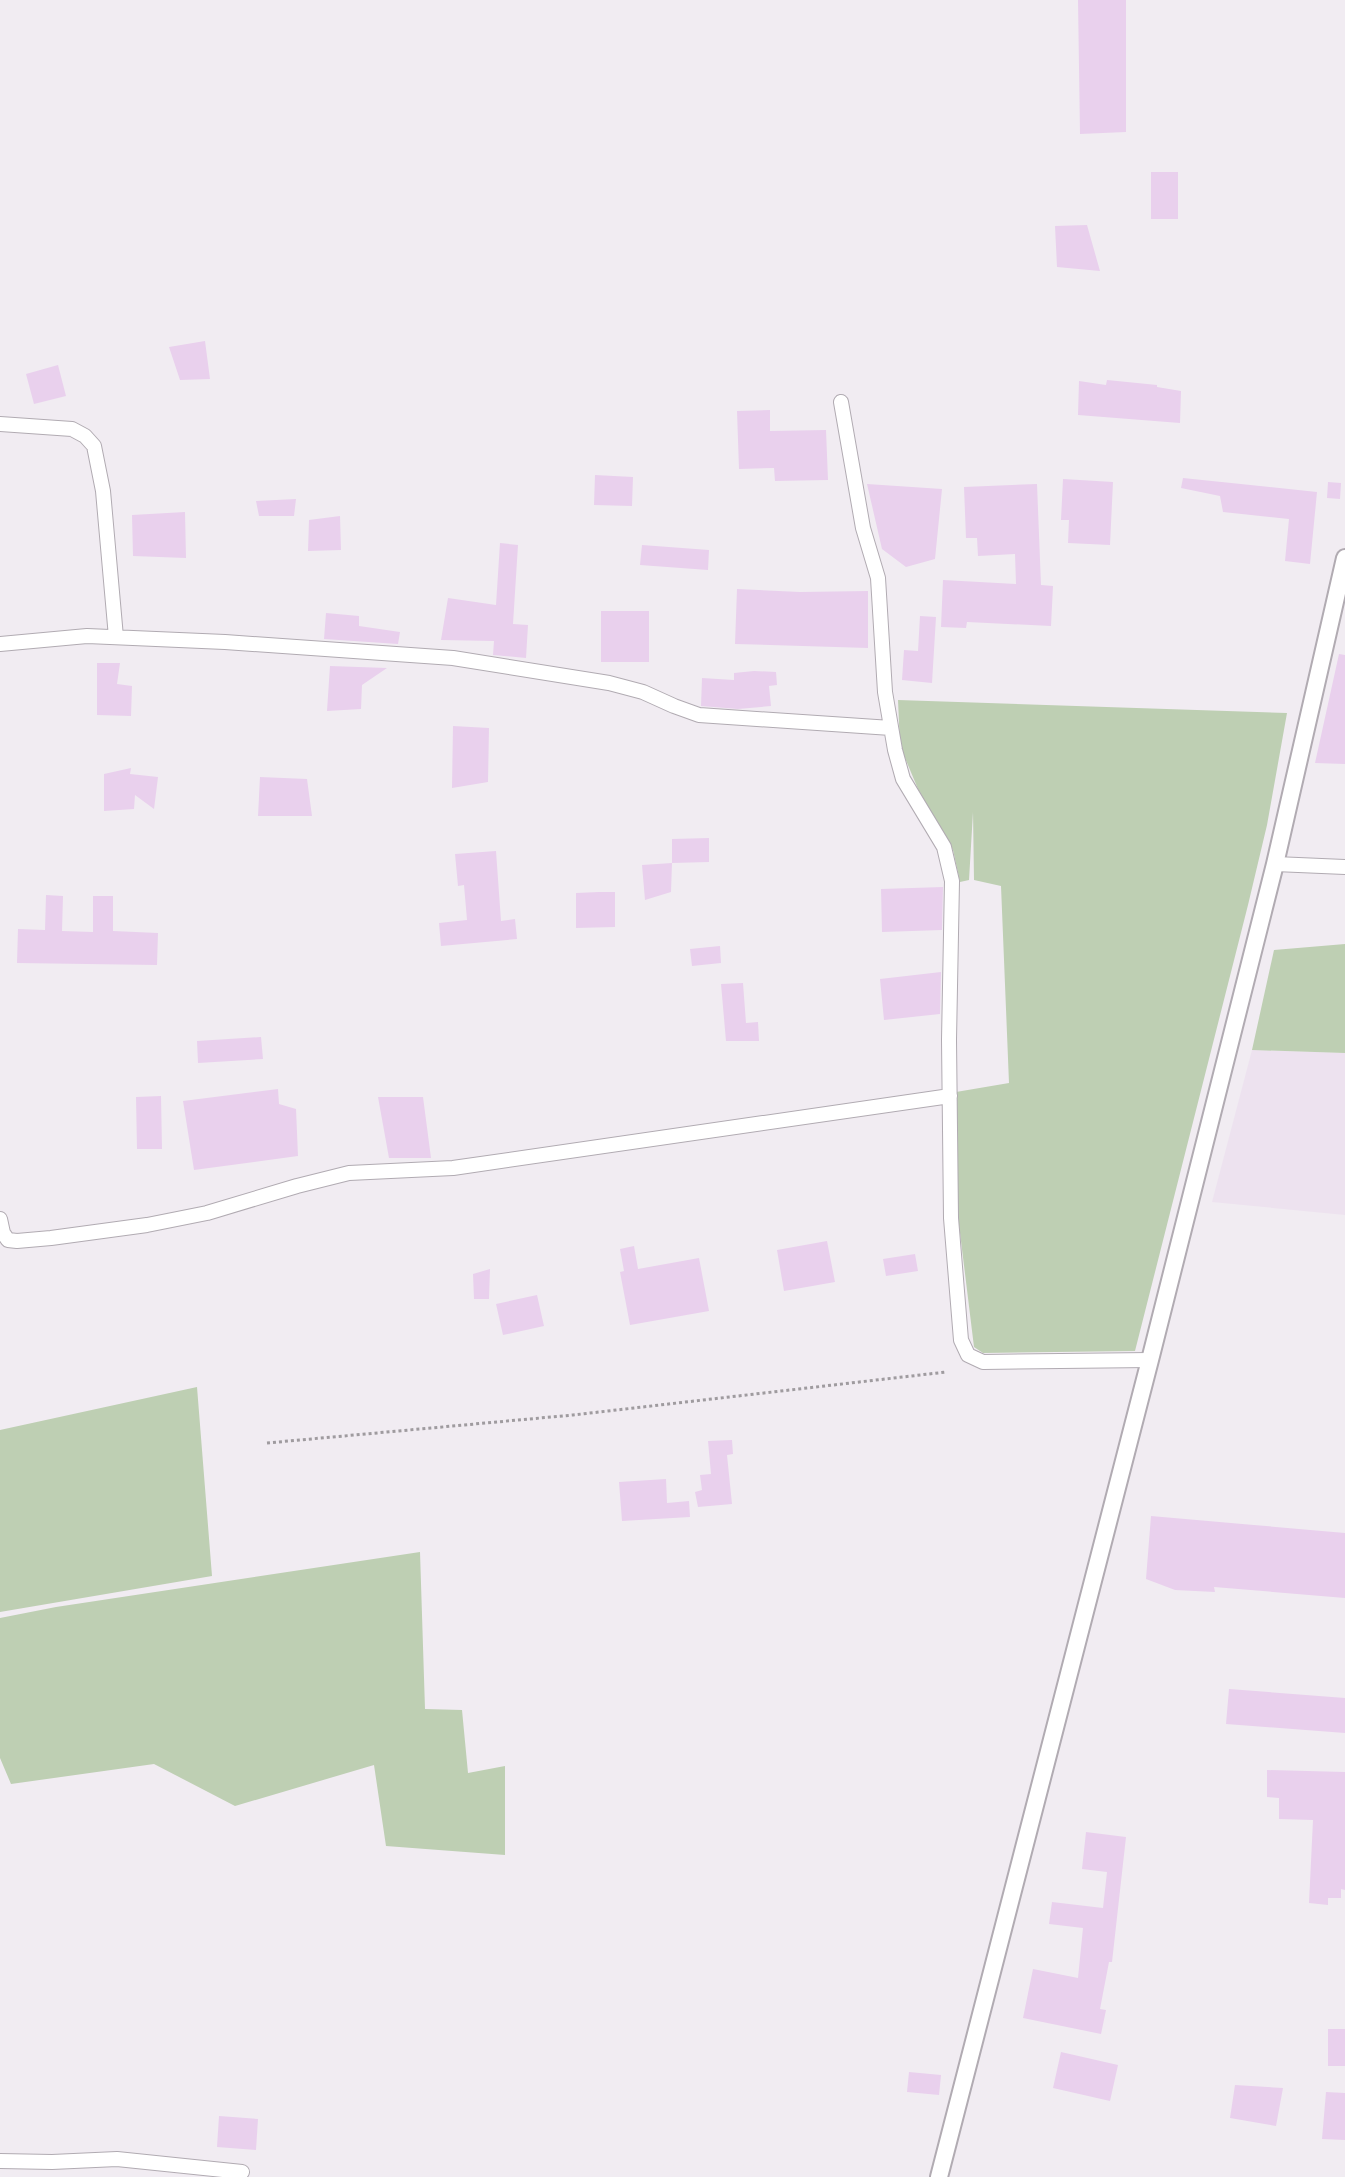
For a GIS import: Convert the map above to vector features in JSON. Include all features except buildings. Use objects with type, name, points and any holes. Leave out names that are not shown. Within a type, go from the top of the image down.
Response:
[{"type":"street","points":[[841,402],[863,528],[878,578],[885,692],[891,728],[903,779],[944,847],[952,881],[951,1218],[961,1340],[968,1354],[983,1362],[1150,1360]]},
{"type":"street","points":[[0,424],[72,429],[85,436],[94,446],[103,491],[116,637]]},
{"type":"street","points":[[939,2177],[1150,1360],[1275,864],[1343,577],[1345,558]]},
{"type":"street","points":[[0,644],[87,636],[225,642],[453,658],[609,683],[643,693],[699,715],[891,728]]},
{"type":"street","points":[[1275,864],[1345,867]]},
{"type":"street","points":[[0,1220],[3,1233],[8,1239],[17,1241],[51,1238],[147,1225],[207,1213],[349,1173],[453,1168],[950,1096]]},
{"type":"street","points":[[0,2161],[52,2162],[117,2159],[242,2172]]},
{"type":"path","points":[[267,1443],[573,1415],[946,1372]]},
{"type":"shaded area","points":[[1252,1050],[1345,1053],[1345,1215],[1212,1202]]},
{"type":"green space","points":[[898,700],[1287,713],[1267,825],[1248,905],[1135,1351],[983,1353],[974,1347],[955,1192],[956,1092],[1009,1083],[1001,886],[974,880],[973,812],[969,880],[960,882],[953,850],[918,789],[900,746]]},
{"type":"green space","points":[[1345,944],[1345,1053],[1252,1050],[1274,950]]},
{"type":"green space","points":[[197,1387],[212,1576],[0,1612],[0,1430]]},
{"type":"green space","points":[[420,1552],[425,1709],[462,1710],[468,1773],[505,1766],[505,1855],[386,1846],[374,1765],[235,1806],[154,1764],[11,1784],[0,1758],[0,1618],[56,1607]]}]
